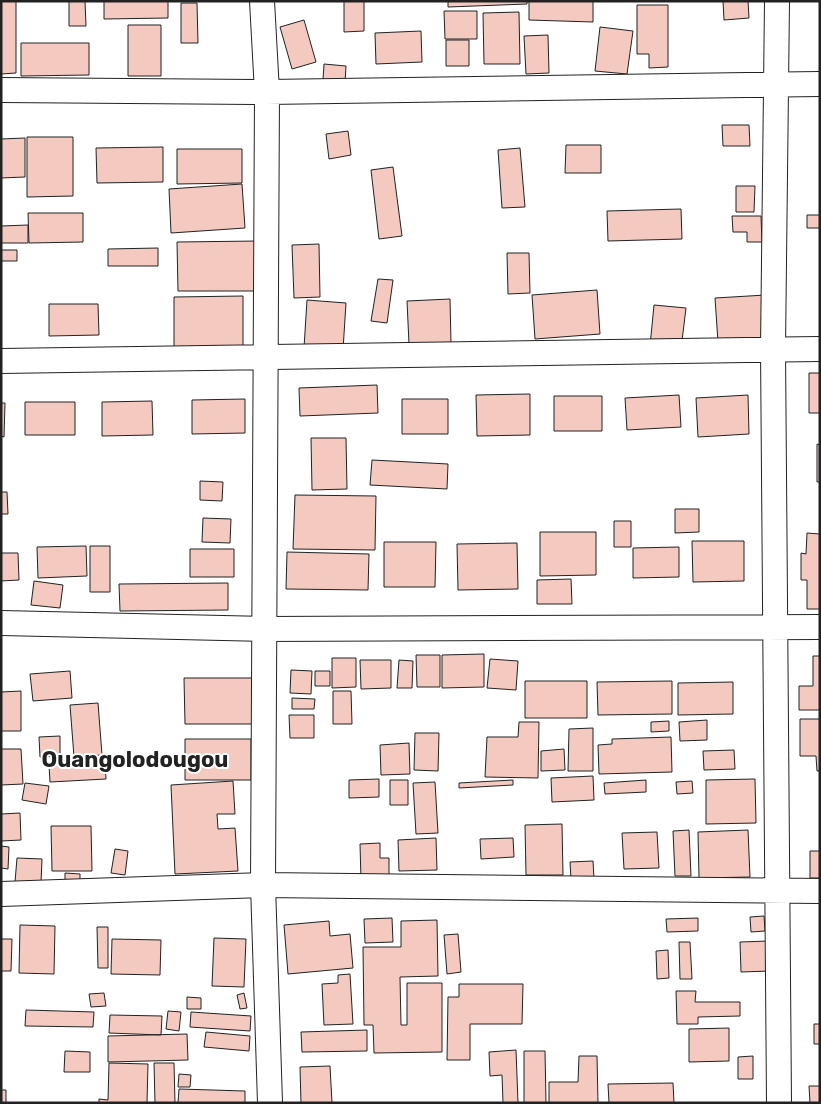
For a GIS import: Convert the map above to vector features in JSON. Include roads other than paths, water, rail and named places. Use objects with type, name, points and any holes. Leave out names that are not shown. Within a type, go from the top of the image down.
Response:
[{"type":"street","points":[[262,1],[267,92],[263,885],[270,1103]]},
{"type":"street","points":[[777,1],[773,349],[779,1103]]},
{"type":"street","points":[[1,90],[267,92],[820,84]]},
{"type":"street","points":[[1,361],[820,349]]},
{"type":"street","points":[[1,624],[264,629],[820,627]]},
{"type":"street","points":[[1,894],[263,885],[820,890]]},
{"type":"district","name":"Ouangolodougou","points":[[135,759]]}]
